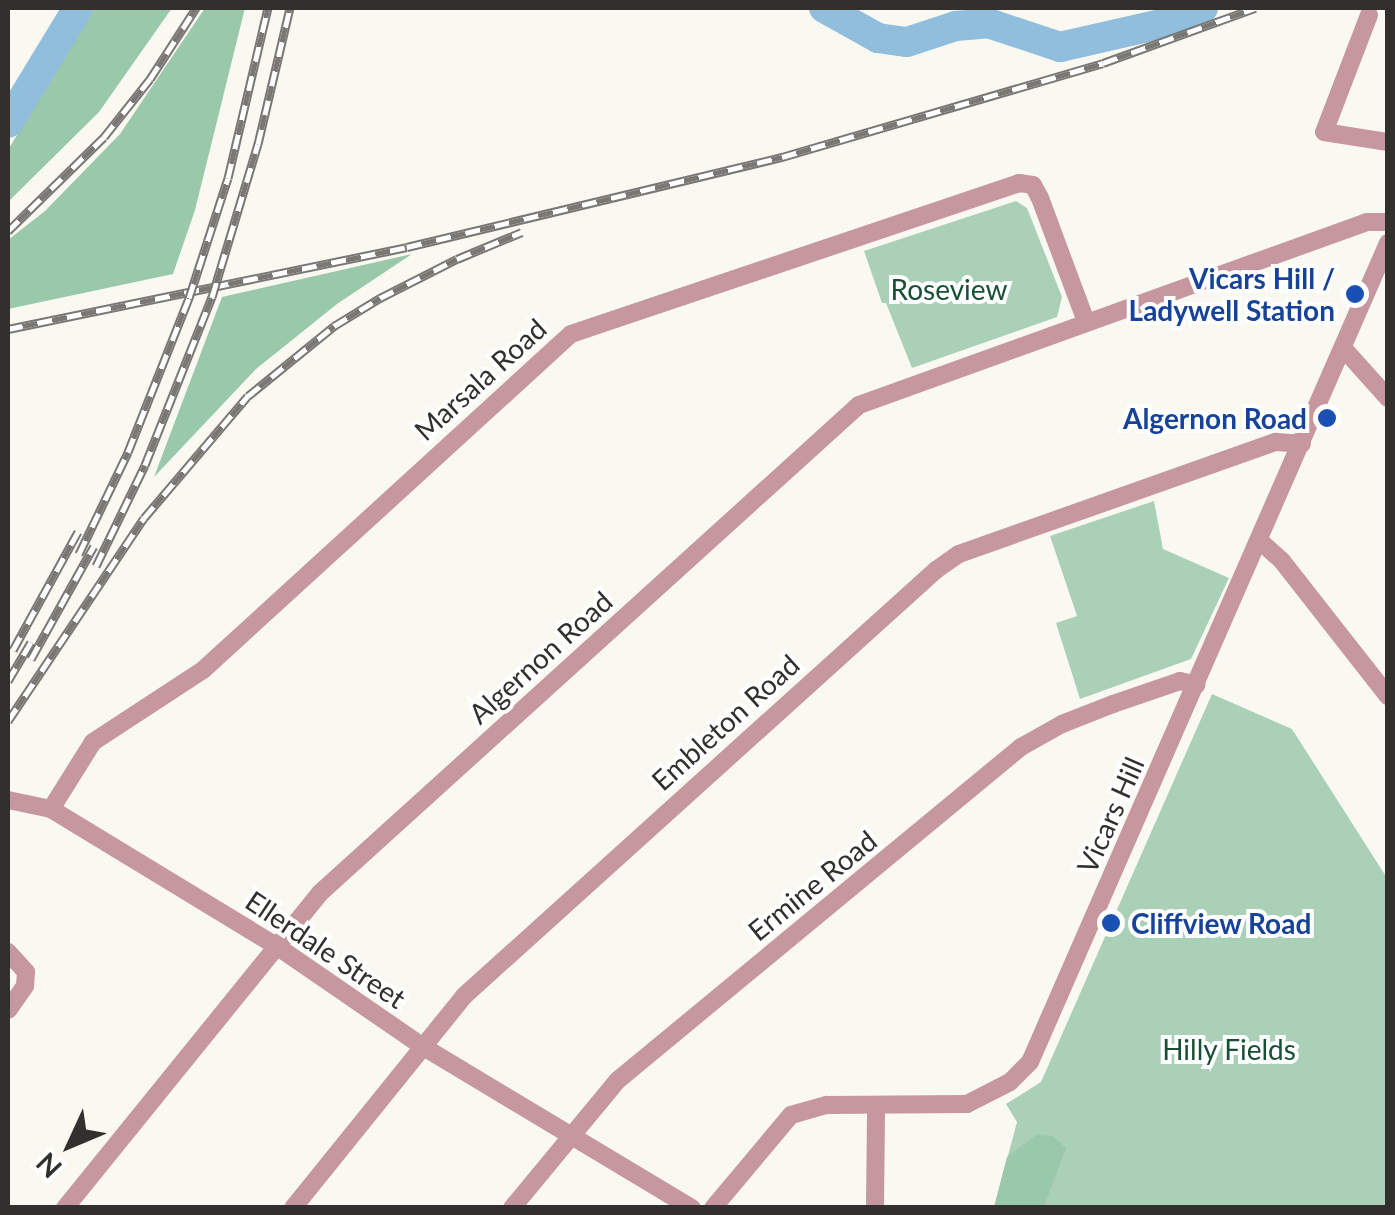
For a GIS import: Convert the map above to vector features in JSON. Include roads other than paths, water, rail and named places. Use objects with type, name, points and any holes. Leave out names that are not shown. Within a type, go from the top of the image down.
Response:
[{"type":"street","points":[[1369,15],[1324,132],[1388,142]]},
{"type":"street","name":"Marsala Road","points":[[51,809],[94,742],[204,670],[571,334],[1020,182],[1033,185],[1040,198],[1086,322]]},
{"type":"street","name":"Algernon Road","points":[[65,1208],[320,893],[859,405],[1368,222],[1388,222]]},
{"type":"street","name":"Vicars Hill","points":[[712,1208],[791,1115],[827,1105],[967,1104],[1010,1082],[1030,1062],[1388,244]]},
{"type":"street","points":[[1344,349],[1388,398]]},
{"type":"street","name":"Embleton Road","points":[[293,1208],[464,996],[948,562],[1276,442],[1302,444]]},
{"type":"street","points":[[1260,541],[1282,561],[1388,696]]},
{"type":"street","name":"Ermine Road","points":[[512,1208],[618,1080],[1022,748],[1062,724],[1113,704],[1180,681],[1197,686]]},
{"type":"street","name":"Ellerdale Street","points":[[8,800],[51,809],[275,945],[422,1046],[571,1135]]},
{"type":"street","points":[[8,952],[26,972],[24,986],[8,1010]]},
{"type":"street","points":[[875,1208],[876,1106]]},
{"type":"street","points":[[571,1135],[692,1208]]},
{"type":"waterway","points":[[8,123],[78,8]]},
{"type":"waterway","points":[[824,8],[878,38],[907,42],[956,26],[988,23],[1060,47],[1179,20],[1203,8]]},
{"type":"railway","points":[[8,231],[104,137],[150,79],[196,8]]},
{"type":"railway","points":[[79,554],[128,452],[189,298],[228,178],[268,8]]},
{"type":"railway","points":[[96,566],[145,465],[212,297],[258,144],[290,8]]},
{"type":"railway","points":[[8,329],[407,247],[782,157],[1103,63],[1255,8]]},
{"type":"railway","points":[[8,721],[144,518],[248,396],[334,326],[380,298],[522,232]]},
{"type":"railway","points":[[13,650],[78,532]]},
{"type":"railway","points":[[31,659],[94,546]]},
{"type":"railway","points":[[8,681],[31,642]]},
{"type":"place","name":"Vicars Hill / Ladywell Station","points":[[1355,294]]},
{"type":"place","name":"Algernon Road","points":[[1327,418]]},
{"type":"place","name":"Cliffview Road","points":[[1111,923]]},
{"type":"park label","name":"Roseview","points":[[949,289]]},
{"type":"park label","name":"Hilly Fields","points":[[1229,1049]]}]
